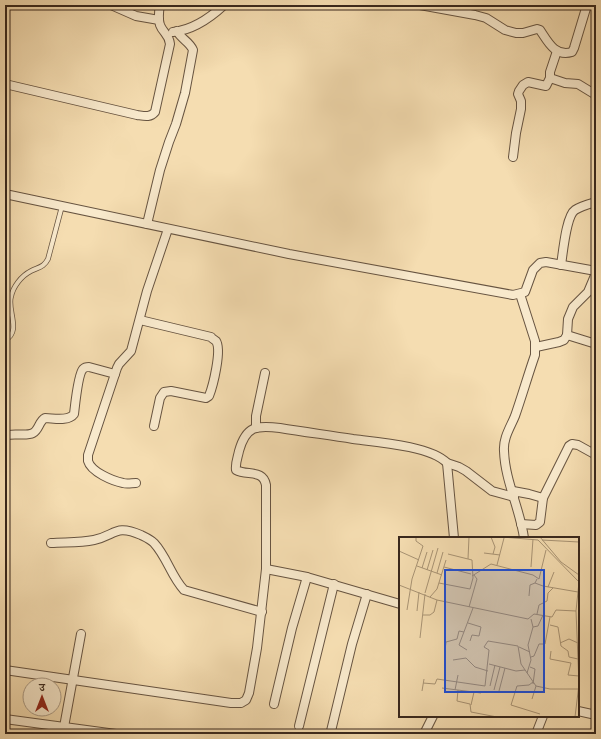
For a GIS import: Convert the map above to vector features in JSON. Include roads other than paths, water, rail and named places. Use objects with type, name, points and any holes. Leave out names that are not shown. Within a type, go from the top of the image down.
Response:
[{"type":"street","points":[[111,5],[136,16],[159,20]]},
{"type":"street","points":[[5,84],[146,117],[153,115],[155,112],[170,44],[166,32],[160,26],[160,5]]},
{"type":"street","points":[[166,32],[191,28],[206,20],[224,5]]},
{"type":"street","points":[[420,5],[486,18],[505,30],[516,34],[537,28],[557,51],[568,53],[572,52],[574,48],[587,5]]},
{"type":"street","points":[[147,224],[160,170],[183,99],[192,50],[191,46],[180,37],[177,31]]},
{"type":"street","points":[[513,156],[521,109],[521,101],[518,94],[519,90],[528,82],[546,86],[550,78],[550,72],[557,51]]},
{"type":"street","points":[[550,78],[578,84],[596,95]]},
{"type":"street","points":[[5,194],[216,240],[513,295],[525,292],[533,270],[540,263],[546,262],[561,264],[596,272],[588,292],[573,307],[568,319],[564,340],[536,347]]},
{"type":"street","points":[[561,264],[568,222],[572,213],[576,209],[596,202]]},
{"type":"street","points":[[136,483],[124,483],[112,480],[93,468],[88,462],[88,455],[119,364],[131,351],[147,291],[168,229]]},
{"type":"street","points":[[520,294],[536,347],[518,406],[504,443],[505,467],[524,537]]},
{"type":"street","points":[[140,320],[211,337],[216,340],[218,346],[218,356],[209,396],[206,398],[171,391],[164,392],[160,398],[154,426]]},
{"type":"street","points":[[566,334],[596,344]]},
{"type":"street","points":[[5,436],[10,434],[32,434],[36,432],[42,420],[45,418],[67,419],[72,417],[74,414],[80,377],[82,370],[85,368],[89,367],[115,374]]},
{"type":"street","points":[[256,428],[256,416],[266,373]]},
{"type":"street","points":[[5,670],[241,703],[246,700],[249,693],[262,612],[266,568],[265,479],[261,476],[240,472],[236,470],[236,465],[245,435],[256,428],[280,428],[402,446],[432,454],[443,459],[447,463],[466,471],[492,490],[513,494],[529,494],[543,498]]},
{"type":"street","points":[[521,524],[539,524],[541,519],[543,498],[569,446],[572,444],[578,445],[596,455]]},
{"type":"street","points":[[447,463],[454,537]]},
{"type":"street","points":[[51,543],[96,540],[119,530],[130,531],[149,539],[154,544],[168,565],[176,582],[184,590],[262,612]]},
{"type":"street","points":[[266,568],[334,584],[399,604]]},
{"type":"street","points":[[274,704],[292,628],[307,577]]},
{"type":"street","points":[[300,726],[334,584]]},
{"type":"street","points":[[331,731],[352,644],[367,594]]},
{"type":"street","points":[[64,727],[81,634]]},
{"type":"street","points":[[579,711],[596,715]]},
{"type":"street","points":[[424,734],[432,717]]},
{"type":"street","points":[[536,734],[543,717]]},
{"type":"street","points":[[5,719],[64,727],[79,732],[116,734]]},
{"type":"lane","points":[[5,340],[13,331],[10,298],[15,286],[31,271],[45,265],[48,259],[62,206]]}]
